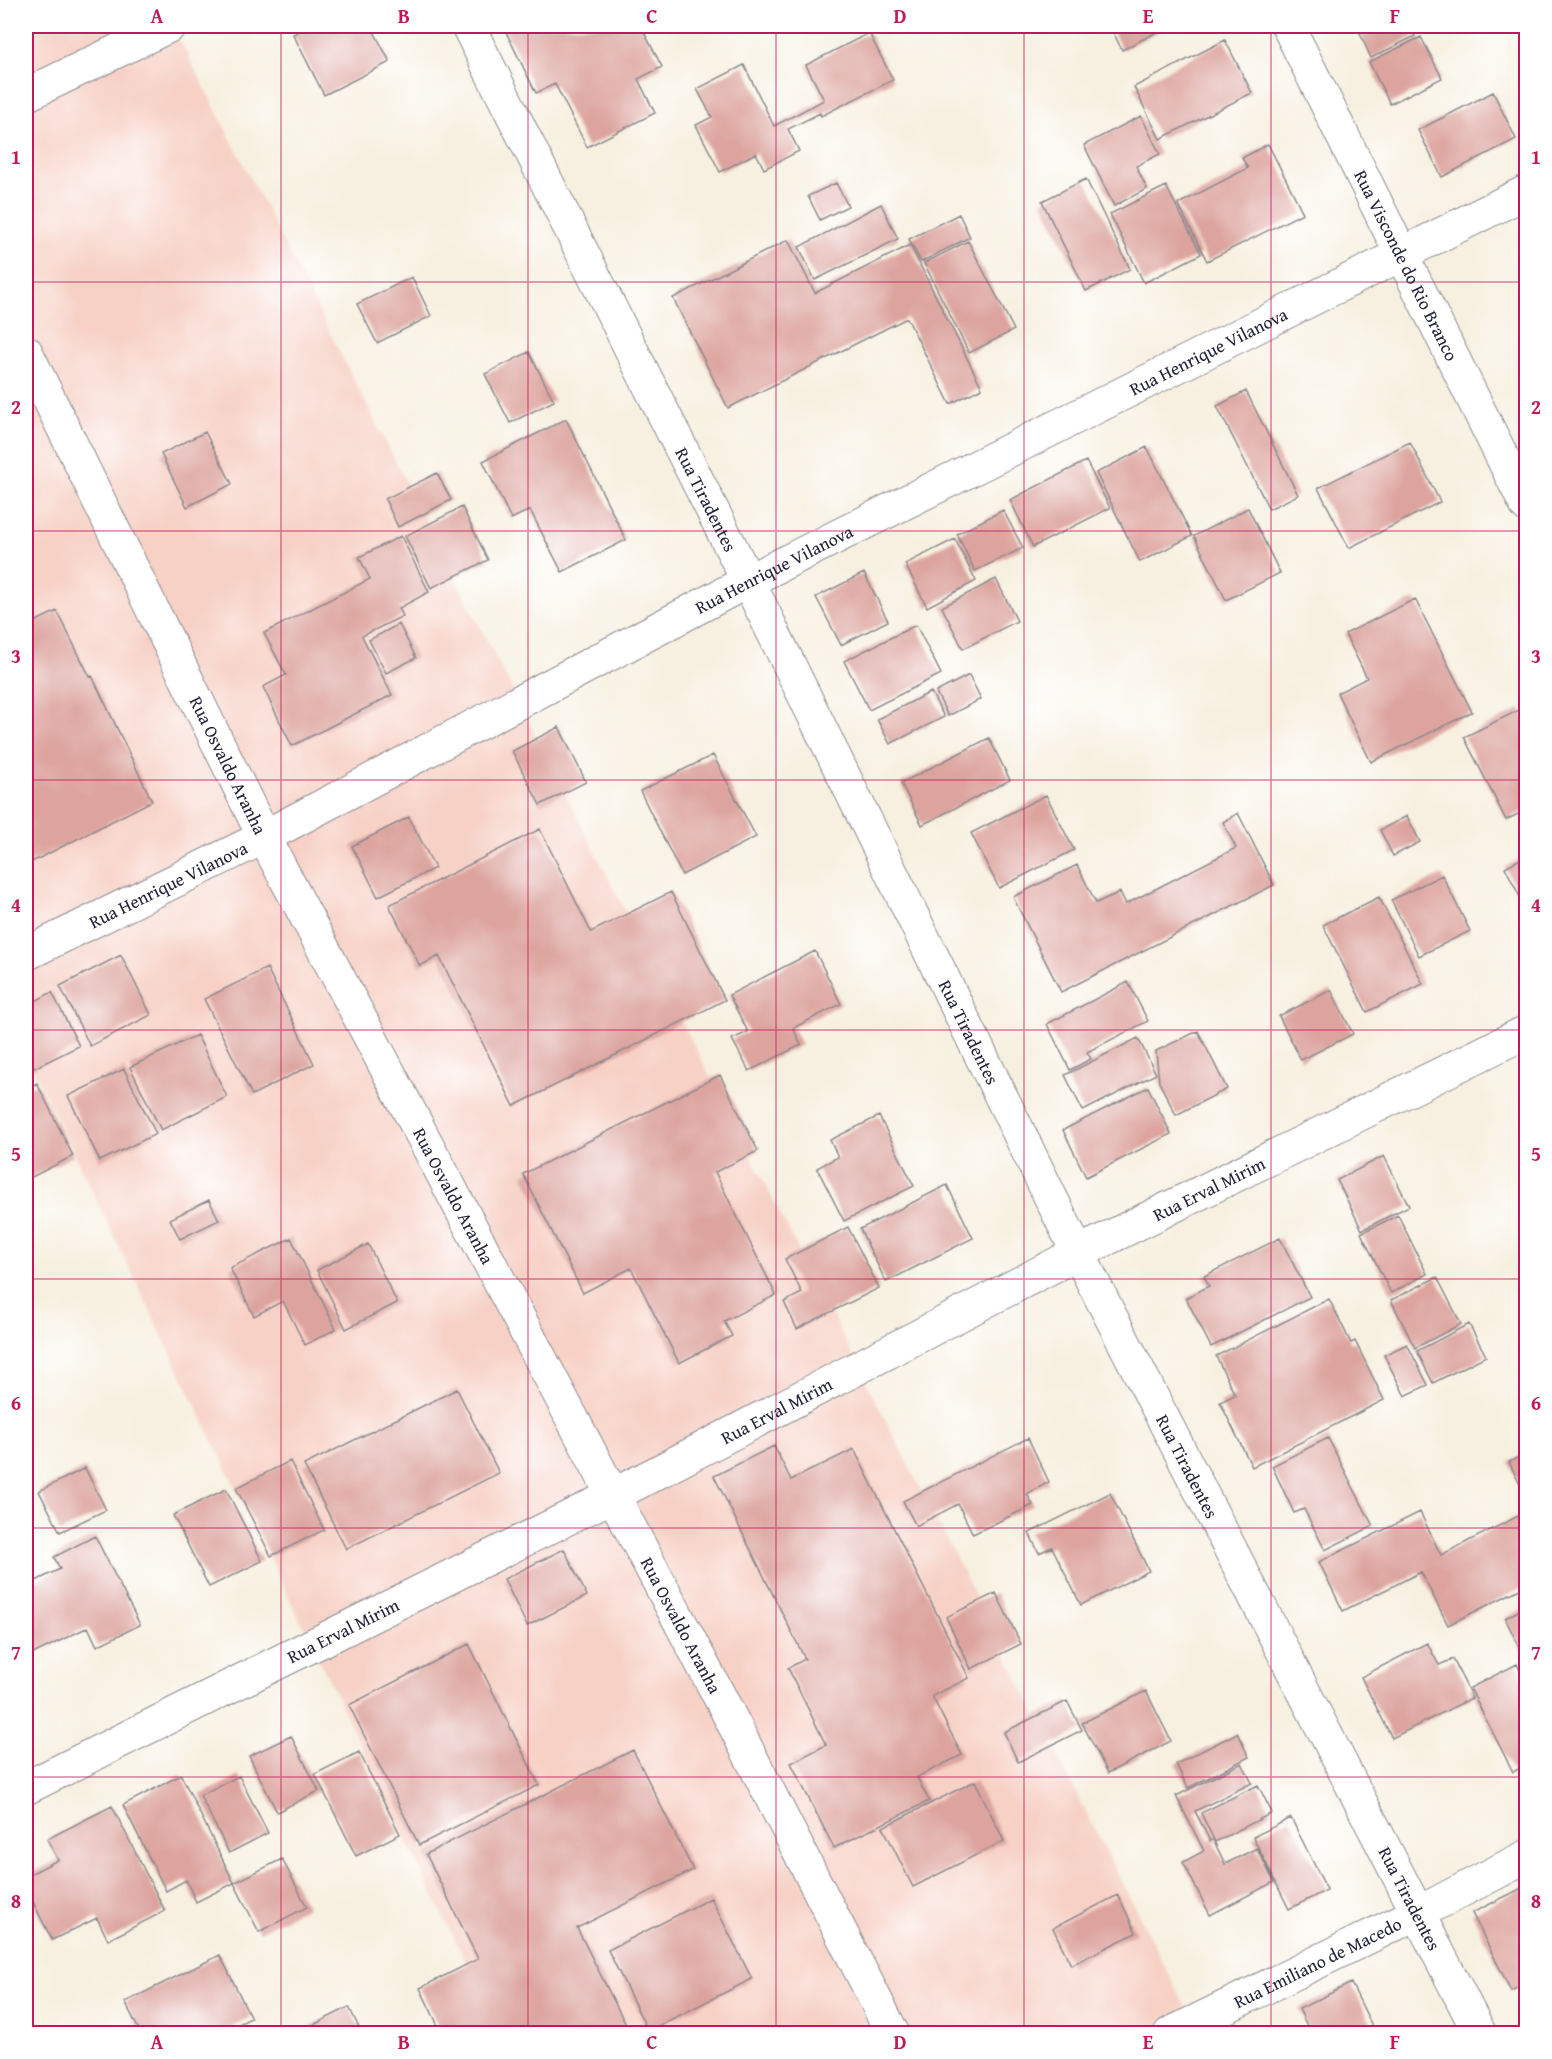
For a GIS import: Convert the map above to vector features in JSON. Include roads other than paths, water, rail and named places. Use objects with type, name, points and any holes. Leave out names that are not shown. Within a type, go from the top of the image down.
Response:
[{"type":"street","points":[[26,95],[170,26]]},
{"type":"street","name":"Rua Tiradentes","points":[[468,26],[748,580],[1078,1253],[1480,2034]]},
{"type":"street","name":"Rua Visconde do Rio Branco","points":[[1287,26],[1527,506]]},
{"type":"street","name":"Rua Henrique Vilanova","points":[[26,954],[264,837],[748,580],[1527,192]]},
{"type":"street","name":"Rua Osvaldo Aranha","points":[[26,352],[264,837],[724,1705],[893,2034]]},
{"type":"street","name":"Rua Erval Mirim","points":[[26,1788],[612,1496],[1078,1253],[1527,1032]]},
{"type":"street","name":"Rua Emiliano de Macedo","points":[[1170,2034],[1527,1857]]}]
